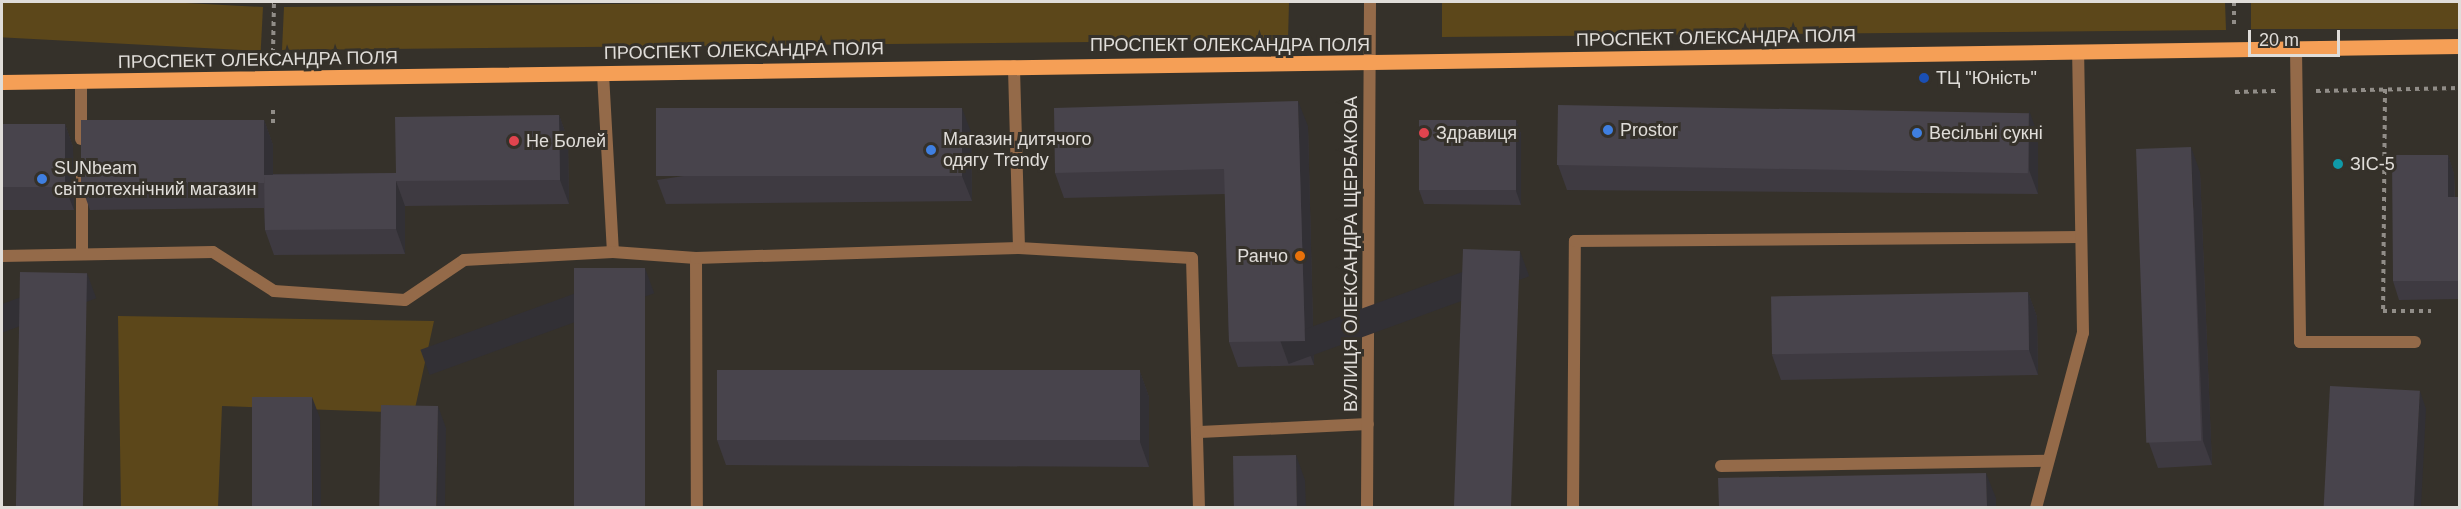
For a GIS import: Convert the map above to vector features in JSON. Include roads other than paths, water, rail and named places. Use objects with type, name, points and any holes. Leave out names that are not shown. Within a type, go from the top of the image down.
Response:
[{"type":"main road","name":"ПРОСПЕКТ ОЛЕКСАНДРА ПОЛЯ","points":[[2,82],[1014,66],[1370,64],[2460,46]]},
{"type":"street","name":"ВУЛИЦЯ ОЛЕКСАНДРА ЩЕРБАКОВА","points":[[1366,507],[1370,2]]},
{"type":"street","points":[[2296,49],[2300,342],[2415,342]]},
{"type":"street","points":[[2036,507],[2083,333],[2078,51]]},
{"type":"street","points":[[1014,66],[1019,248]]},
{"type":"street","points":[[603,74],[613,252]]},
{"type":"street","points":[[81,81],[82,254]]},
{"type":"street","points":[[1573,507],[1575,241],[2080,237]]},
{"type":"street","points":[[2,256],[213,252],[274,291],[405,300],[464,260],[613,252],[696,258],[1019,248],[1192,258],[1200,432],[1199,507]]},
{"type":"street","points":[[696,258],[697,507]]},
{"type":"street","points":[[1200,432],[1368,424]]},
{"type":"street","points":[[1721,466],[2048,460]]},
{"type":"place","name":"ТЦ \"Юність\"","points":[[1924,78]]},
{"type":"place","name":"Prostor","points":[[1608,130]]},
{"type":"place","name":"Здравиця","points":[[1424,133]]},
{"type":"place","name":"Весільні сукні","points":[[1917,133]]},
{"type":"place","name":"Не Болей","points":[[514,141]]},
{"type":"place","name":"Магазин дитячого одягу Trendy","points":[[931,150]]},
{"type":"place","name":"ЗІС-5","points":[[2338,164]]},
{"type":"place","name":"SUNbeam світлотехнічний магазин","points":[[42,179]]},
{"type":"place","name":"Ранчо","points":[[1300,256]]}]
